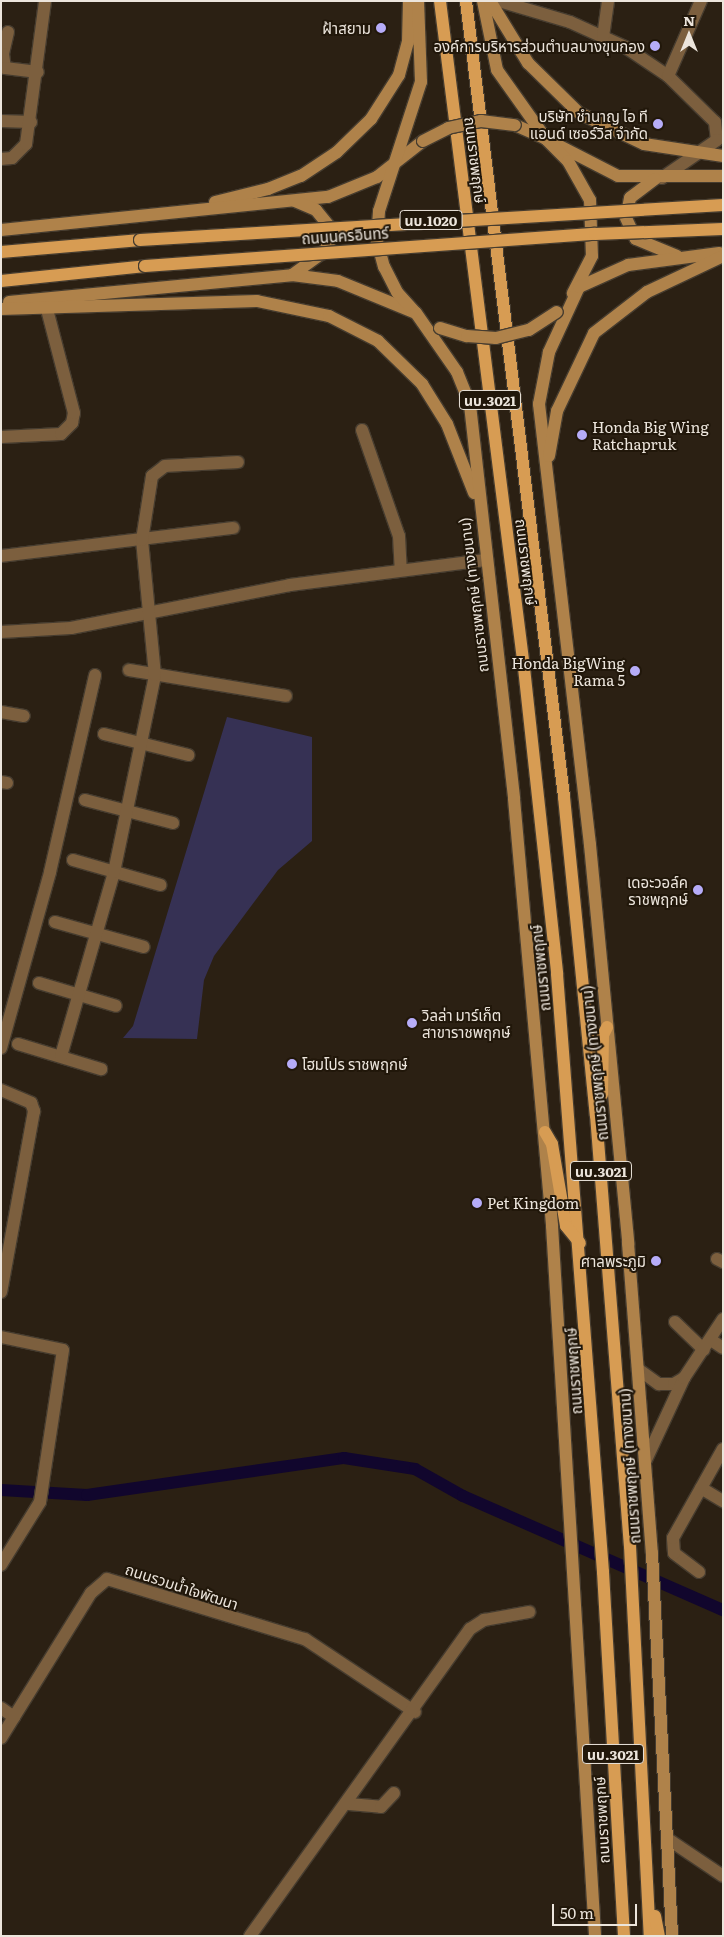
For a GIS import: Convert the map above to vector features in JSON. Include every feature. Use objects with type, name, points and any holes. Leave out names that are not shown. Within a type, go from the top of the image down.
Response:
[{"type":"main road","points":[[181,211],[268,189],[301,176],[349,141],[371,119],[399,75],[408,42],[409,1]]},
{"type":"main road","points":[[416,313],[397,292],[384,267],[377,240],[378,211],[397,160],[421,82],[418,1]]},
{"type":"main road","name":"ถนนราชพฤกษ์","points":[[440,1],[524,668],[557,974],[580,1243],[604,1572],[624,1936]]},
{"type":"main road","name":"ถนนราชพฤกษ์","points":[[466,1],[564,797],[596,1115],[630,1546],[650,1936]]},
{"type":"main road","points":[[483,1],[498,70],[546,139]]},
{"type":"main road","points":[[490,1],[528,64],[580,113],[644,144],[700,155],[723,156]]},
{"type":"main road","points":[[1,230],[292,200],[353,189],[423,141],[448,128],[481,121],[515,125],[618,176],[659,178],[723,176]]},
{"type":"main road","name":"ถนนราชพฤกษ์ (ทางขนาน)","points":[[546,139],[568,161],[590,200],[592,256],[540,382],[540,426],[548,466],[607,1027],[638,1369],[652,1553],[672,1936]]},
{"type":"main road","points":[[659,178],[630,198],[626,218],[636,239],[677,256]]},
{"type":"main road","points":[[292,200],[316,210],[329,226],[330,240],[324,252],[292,276]]},
{"type":"main road","name":"ถนนนครอินทร์","points":[[1,252],[140,240],[723,205]]},
{"type":"main road","name":"ถนนนครอินทร์","points":[[1,281],[145,266],[595,234],[723,229]]},
{"type":"main road","points":[[1,303],[292,276],[338,281],[416,313],[440,328],[467,336],[496,338],[529,330],[557,312],[579,287],[628,265],[677,256],[723,254]]},
{"type":"main road","points":[[548,466],[557,411],[594,333],[617,311],[650,290],[723,254]]},
{"type":"main road","points":[[1,309],[257,301],[337,320],[378,341],[424,387],[447,424],[479,505]]},
{"type":"main road","name":"ถนนราชพฤกษ์ (ทางขนาน)","points":[[416,313],[466,387],[484,560],[514,800],[545,1132],[576,1568],[595,1936]]},
{"type":"main road","points":[[596,1115],[602,1100],[603,1035],[607,1027]]},
{"type":"main road","points":[[545,1132],[552,1144],[566,1226],[580,1243]]},
{"type":"main road","points":[[648,1890],[659,1936]]},
{"type":"street","points":[[1,159],[21,152],[31,122],[38,72],[44,1]]},
{"type":"street","points":[[499,1],[603,37],[668,76],[718,130],[717,140],[700,155],[659,178]]},
{"type":"street","points":[[603,37],[608,1]]},
{"type":"street","points":[[668,76],[701,1]]},
{"type":"street","points":[[8,32],[3,54],[5,68],[38,72]]},
{"type":"street","points":[[1,122],[31,122]]},
{"type":"street","points":[[1,437],[60,434],[72,423],[74,413],[47,309]]},
{"type":"street","points":[[362,430],[398,536],[401,570]]},
{"type":"street","points":[[61,1056],[98,933],[114,872],[154,675],[151,614],[142,540],[146,504],[157,468],[238,462]]},
{"type":"street","points":[[1,556],[233,528]]},
{"type":"street","points":[[1,632],[70,628],[151,614],[290,585],[484,560]]},
{"type":"street","points":[[129,670],[286,696]]},
{"type":"street","points":[[1,1048],[50,872],[95,675]]},
{"type":"street","points":[[1,712],[24,716]]},
{"type":"street","points":[[104,734],[139,745],[188,755]]},
{"type":"street","points":[[85,800],[173,823]]},
{"type":"street","points":[[73,860],[160,885]]},
{"type":"street","points":[[55,922],[144,947]]},
{"type":"street","points":[[39,983],[79,993],[116,1006]]},
{"type":"street","points":[[18,1044],[101,1069]]},
{"type":"street","points":[[1,1090],[31,1103],[34,1111],[1,1292]]},
{"type":"street","points":[[645,1462],[684,1378],[723,1319]]},
{"type":"street","points":[[675,1322],[707,1345],[723,1348]]},
{"type":"street","points":[[1,1337],[63,1350],[47,1476],[40,1502],[1,1565]]},
{"type":"street","points":[[638,1369],[659,1384],[674,1384],[684,1378]]},
{"type":"street","points":[[699,1572],[673,1547],[676,1531],[723,1449]]},
{"type":"street","points":[[701,1488],[723,1501]]},
{"type":"street","name":"ถนนรวมน้ำใจพัฒนา","points":[[1,1738],[91,1593],[107,1579],[305,1639],[415,1712]]},
{"type":"street","points":[[250,1936],[415,1712],[470,1629],[484,1620],[529,1612]]},
{"type":"street","points":[[1,1708],[14,1717]]},
{"type":"street","points":[[349,1804],[381,1807],[394,1793]]},
{"type":"street","points":[[668,1839],[723,1876]]},
{"type":"shaded area","points":[[227,717],[312,737],[312,841],[278,870],[214,956],[204,980],[197,1039],[123,1038],[133,1026]]},
{"type":"waterway","points":[[1,1490],[87,1495],[344,1458],[415,1469],[463,1496],[723,1610]]},
{"type":"place","name":"ฝ้าสยาม","points":[[381,28]]},
{"type":"place","name":"องค์การบริหารส่วนตำบลบางขุนกอง","points":[[655,46]]},
{"type":"place","name":"บริษัท ชำนาญ ไอ ที แอนด์ เซอร์วิส จำกัด","points":[[658,124]]},
{"type":"place","name":"Honda Big Wing Ratchapruk","points":[[582,435]]},
{"type":"place","name":"Honda BigWing Rama 5","points":[[635,671]]},
{"type":"place","name":"เดอะวอล์ค ราชพฤกษ์","points":[[698,890]]},
{"type":"place","name":"วิลล่า มาร์เก็ต สาขาราชพฤกษ์","points":[[412,1023]]},
{"type":"place","name":"โฮมโปร ราชพฤกษ์","points":[[292,1064]]},
{"type":"place","name":"Pet Kingdom","points":[[477,1203]]},
{"type":"place","name":"ศาลพระภูมิ","points":[[656,1261]]}]
